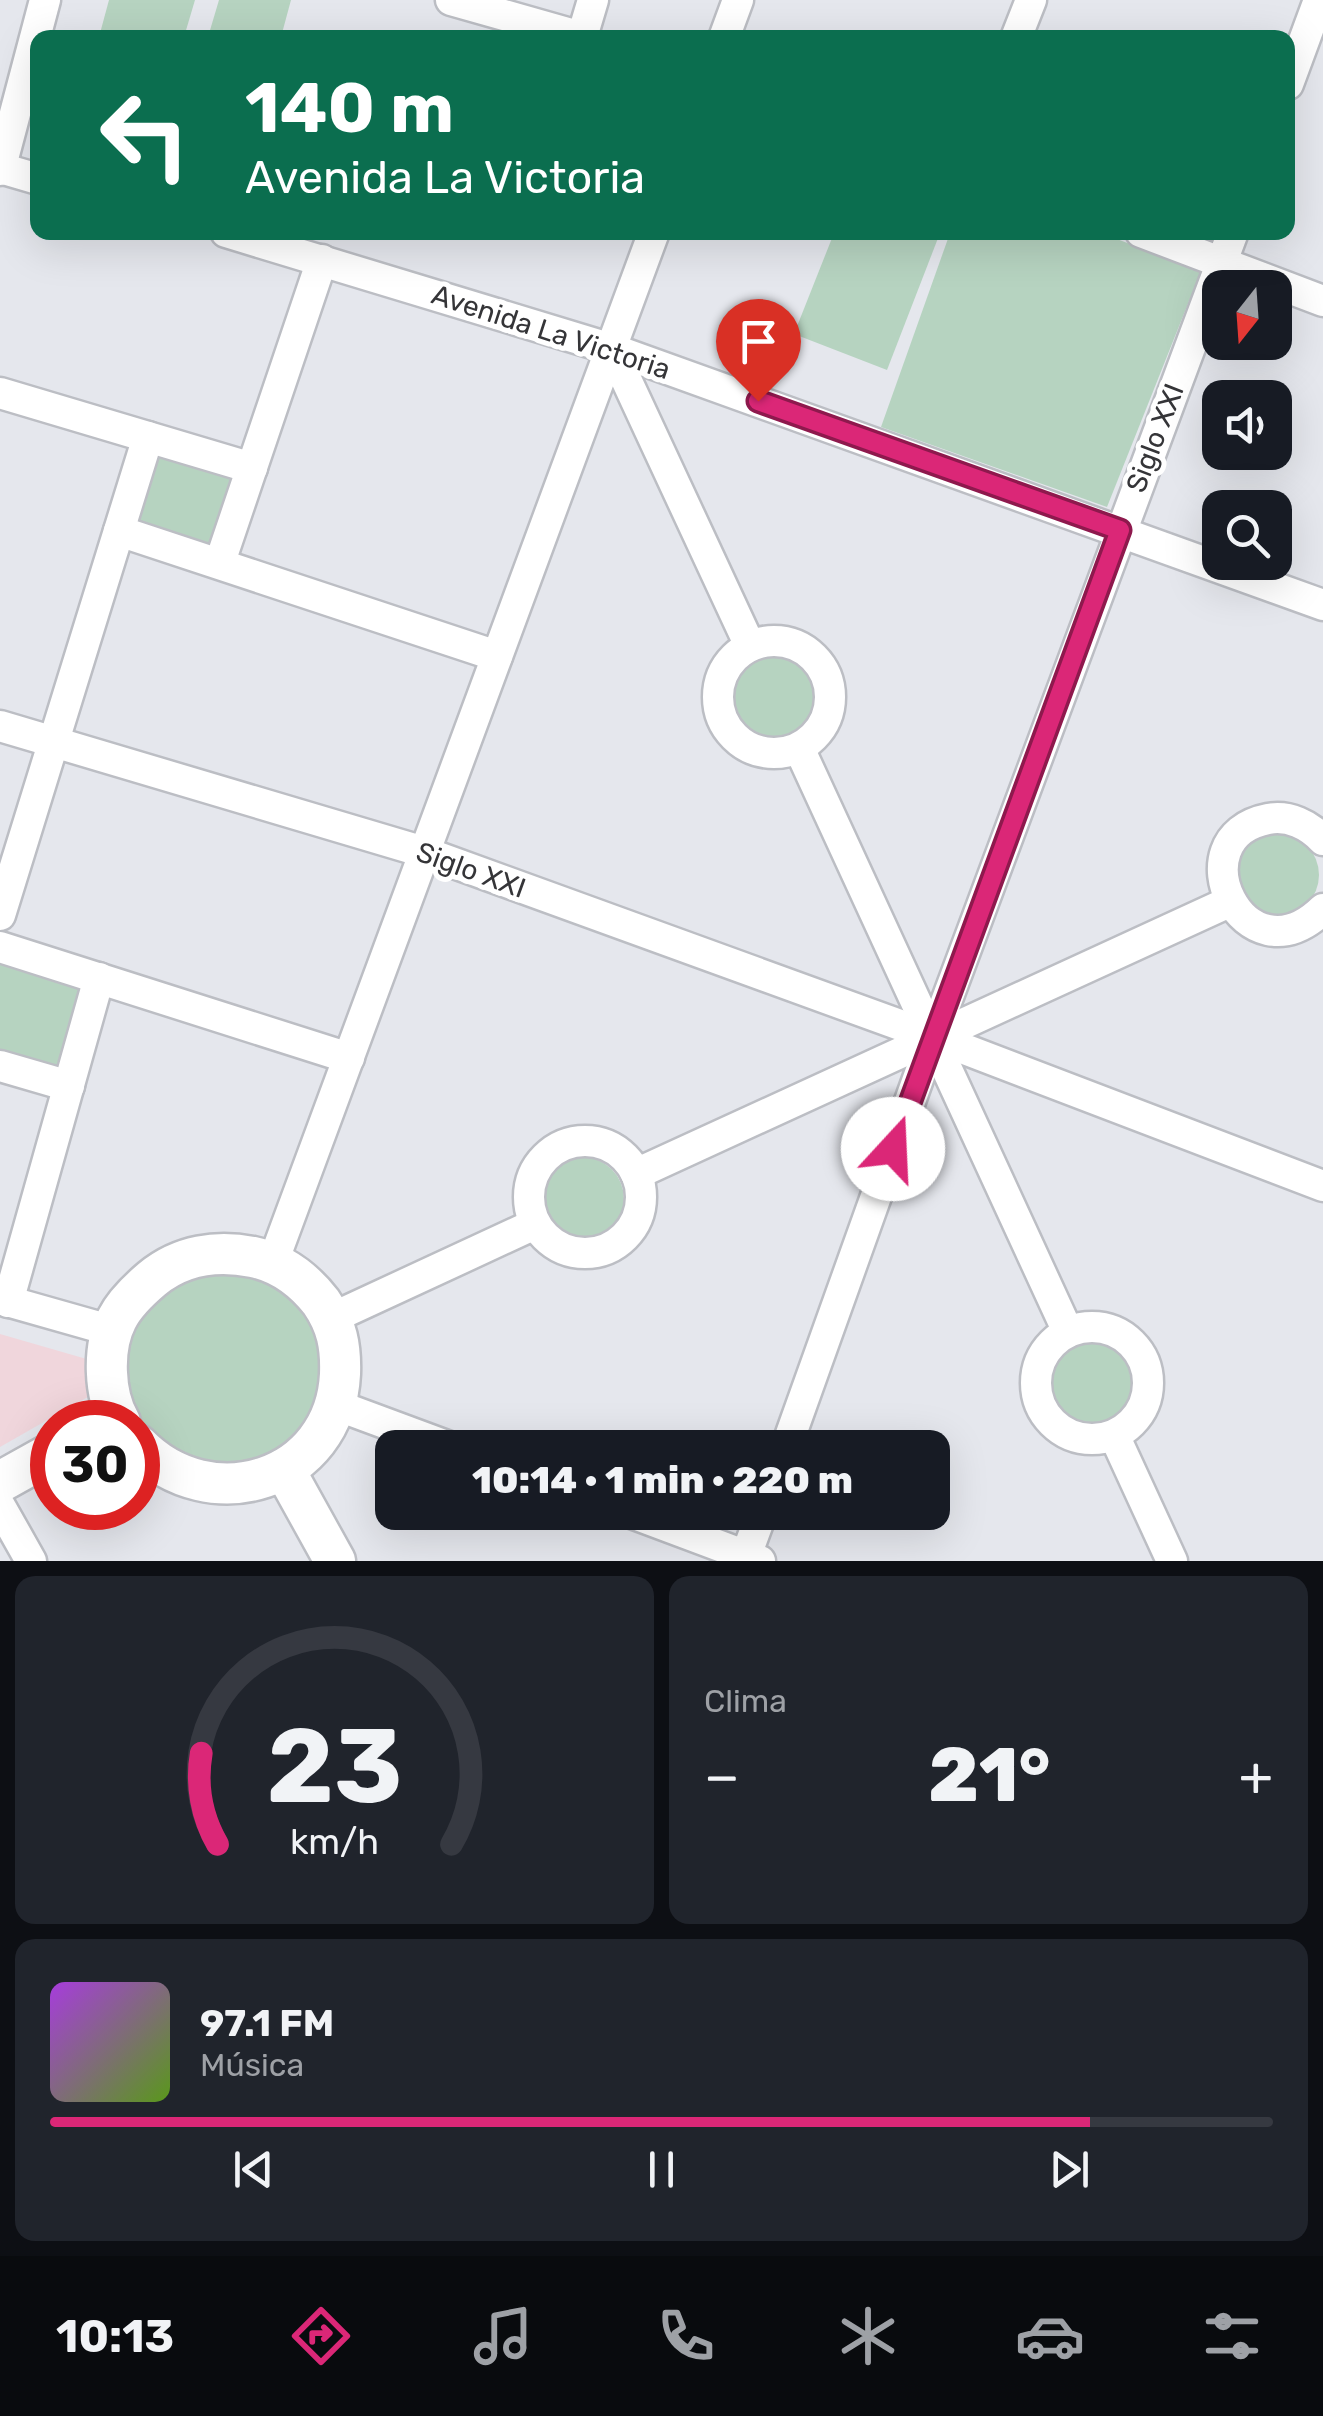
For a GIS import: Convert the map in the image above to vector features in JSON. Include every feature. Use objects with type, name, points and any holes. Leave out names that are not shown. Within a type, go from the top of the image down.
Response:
[{"type":"street","points":[[37,30],[45,0]]},
{"type":"street","points":[[452,0],[559,30]]},
{"type":"street","points":[[586,30],[593,0]]},
{"type":"street","points":[[727,30],[738,0]]},
{"type":"street","points":[[1019,30],[1031,0]]},
{"type":"street","points":[[1295,65],[1319,0]]},
{"type":"street","points":[[30,56],[0,169],[30,177]]},
{"type":"street","name":"Avenida La Victoria","points":[[253,240],[612,349],[1323,605]]},
{"type":"street","points":[[273,1262],[651,240]]},
{"type":"street","points":[[1162,240],[1323,302]]},
{"type":"street","name":"Siglo XXI","points":[[792,1430],[933,1038],[1230,240]]},
{"type":"street","points":[[220,562],[322,260]]},
{"type":"street","points":[[612,349],[750,646]]},
{"type":"street","points":[[0,392],[252,468]]},
{"type":"street","points":[[0,915],[148,437]]},
{"type":"street","points":[[118,531],[498,656]]},
{"type":"street","points":[[779,641],[793,645],[806,652],[825,674],[830,702],[827,716],[820,729],[799,748],[783,753],[752,749],[727,728],[718,698],[720,682],[726,667],[750,646],[779,641]]},
{"type":"street","name":"Siglo XXI","points":[[0,726],[424,852],[1323,1186]]},
{"type":"street","points":[[799,748],[1068,1332]]},
{"type":"street","points":[[1323,840],[1295,821],[1281,818],[1252,824],[1230,844],[1224,858],[1223,888],[1238,914],[1266,930],[1298,928],[1323,909]]},
{"type":"street","points":[[636,1174],[1229,902]]},
{"type":"street","points":[[0,947],[349,1058]]},
{"type":"street","points":[[98,978],[4,1301],[113,1331]]},
{"type":"street","points":[[0,1066],[69,1086]]},
{"type":"street","points":[[588,1141],[604,1144],[628,1161],[636,1174],[641,1204],[637,1220],[617,1244],[588,1254],[572,1252],[557,1246],[536,1224],[528,1195],[531,1180],[547,1155],[559,1147],[588,1141]]},
{"type":"street","points":[[332,1318],[536,1224]]},
{"type":"street","points":[[113,1400],[108,1378],[117,1318],[136,1293],[164,1269],[200,1255],[231,1253],[273,1262],[315,1294],[332,1318],[340,1358],[336,1405],[319,1436],[284,1469],[249,1482],[212,1484],[180,1477],[160,1465]]},
{"type":"street","points":[[1082,1328],[1112,1330],[1125,1337],[1144,1360],[1148,1375],[1144,1404],[1137,1417],[1114,1435],[1098,1439],[1067,1434],[1044,1412],[1037,1398],[1037,1366],[1055,1340],[1068,1332],[1082,1328]]},
{"type":"street","points":[[336,1405],[403,1430]]},
{"type":"street","points":[[1114,1435],[1172,1561]]},
{"type":"street","points":[[0,1482],[30,1465]]},
{"type":"street","points":[[284,1469],[335,1561]]},
{"type":"street","points":[[0,1506],[30,1561]]},
{"type":"street","points":[[675,1530],[750,1559],[757,1530]]},
{"type":"shaded area","points":[[0,1334],[90,1360],[93,1394],[82,1400],[30,1400],[30,1430],[0,1447]]},
{"type":"green space","points":[[109,0],[195,0],[186,30],[101,30]]},
{"type":"green space","points":[[219,0],[291,0],[283,30],[210,30]]},
{"type":"green space","points":[[831,240],[937,240],[887,370],[794,334]]},
{"type":"green space","points":[[948,240],[1119,240],[1201,271],[1107,507],[881,427]]},
{"type":"green space","points":[[153,446],[235,472],[213,550],[129,526]]},
{"type":"green space","points":[[764,656],[780,656],[796,663],[807,674],[814,698],[811,714],[802,728],[780,740],[764,740],[748,733],[737,722],[730,706],[730,690],[737,674],[748,663]]},
{"type":"green space","points":[[1277,833],[1300,840],[1312,852],[1319,875],[1312,898],[1300,910],[1277,917],[1254,910],[1242,898],[1235,875],[1242,852],[1254,840]]},
{"type":"green space","points":[[0,960],[81,986],[56,1068],[0,1051]]},
{"type":"green space","points":[[574,1157],[590,1157],[606,1164],[617,1175],[624,1199],[621,1215],[612,1229],[590,1241],[574,1241],[558,1234],[547,1223],[540,1207],[540,1191],[547,1175],[558,1164]]},
{"type":"green space","points":[[253,1269],[299,1297],[327,1358],[322,1400],[301,1437],[270,1461],[212,1472],[160,1446],[160,1400],[128,1400],[123,1337],[167,1280]]},
{"type":"green space","points":[[1085,1341],[1101,1341],[1117,1348],[1128,1359],[1135,1383],[1132,1399],[1123,1413],[1101,1425],[1085,1425],[1069,1418],[1058,1407],[1051,1391],[1051,1375],[1058,1359],[1069,1348]]},
{"type":"route","points":[[758,401],[1120,530],[893,1149]]}]
